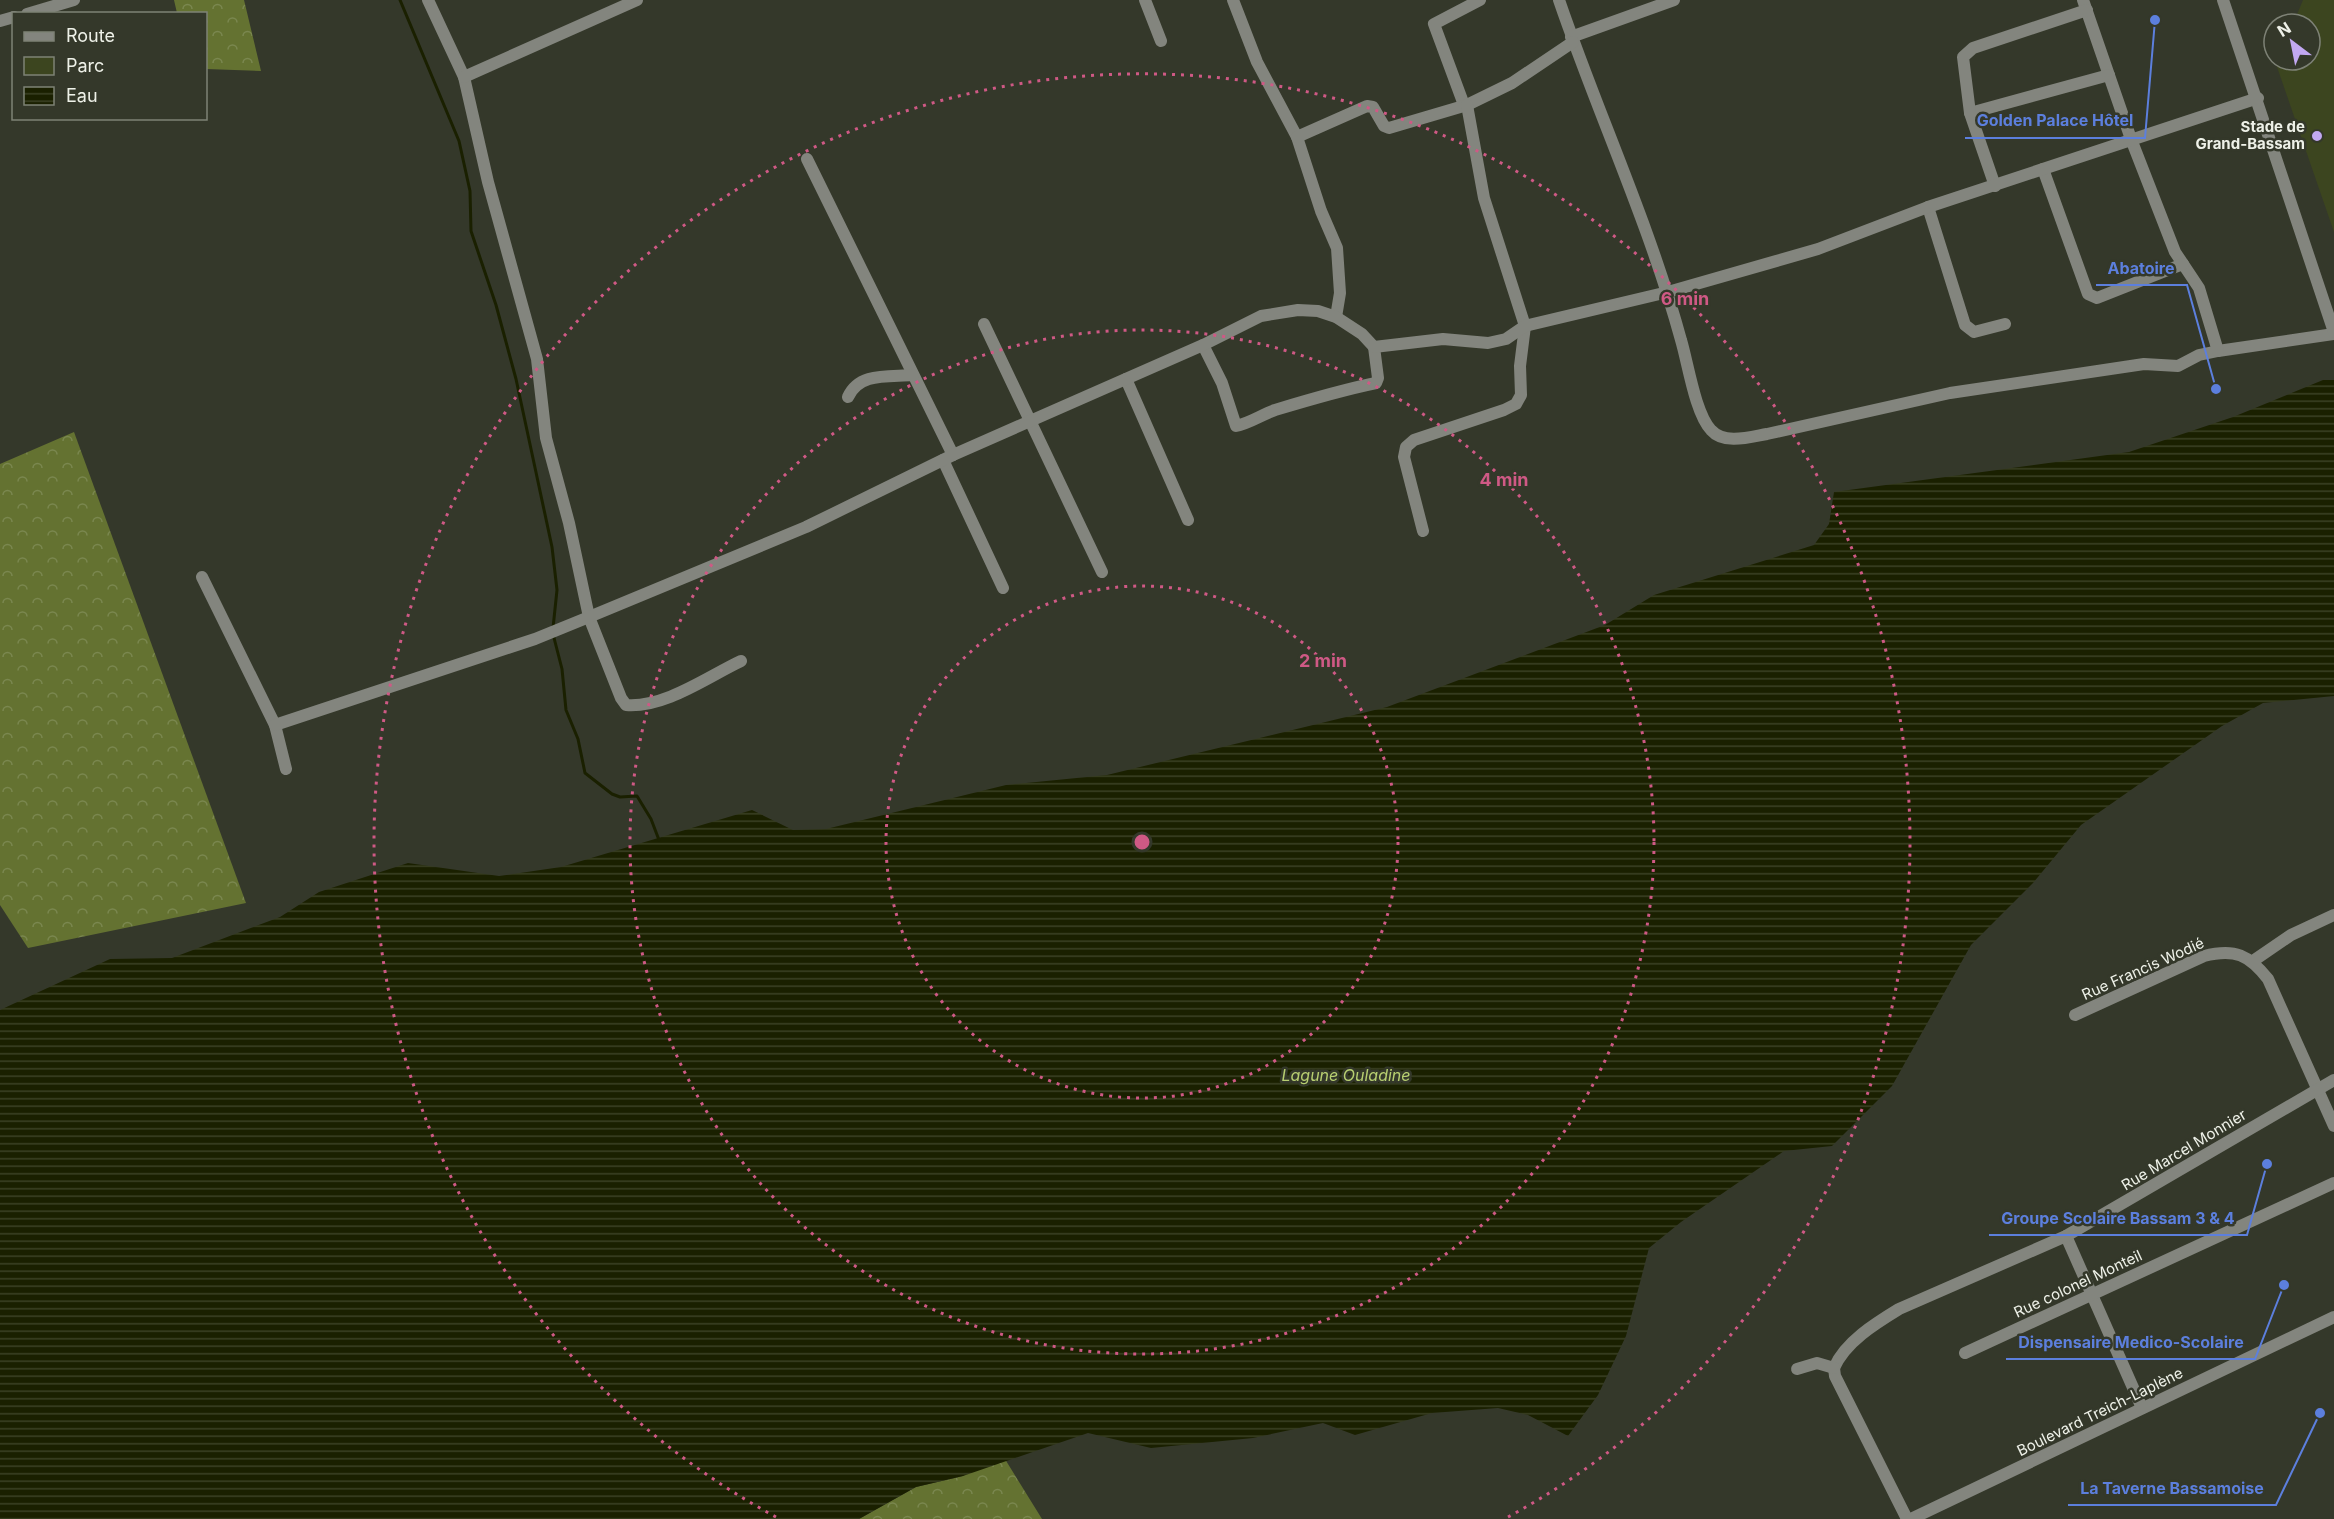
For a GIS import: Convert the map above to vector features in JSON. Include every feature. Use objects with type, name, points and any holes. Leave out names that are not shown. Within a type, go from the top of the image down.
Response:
[{"type":"street","points":[[34,12],[74,0]]},
{"type":"street","points":[[428,0],[464,77],[488,182],[535,350],[546,438],[569,523],[589,617],[621,698],[626,705],[640,706],[665,698],[741,661]]},
{"type":"street","points":[[464,77],[637,0]]},
{"type":"street","points":[[1145,0],[1161,41]]},
{"type":"street","points":[[1233,0],[1257,62],[1297,137],[1321,211],[1337,248],[1340,293],[1336,317]]},
{"type":"street","points":[[1423,531],[1404,457],[1406,447],[1414,440],[1516,404],[1521,395],[1520,366],[1525,326],[1484,198],[1466,105],[1434,24],[1480,0]]},
{"type":"street","points":[[1559,0],[1668,292],[1698,403],[1709,429],[1719,437],[1738,439],[1950,393],[2144,364],[2178,366],[2199,355],[2334,333],[2258,99],[2223,0]]},
{"type":"street","points":[[1297,137],[1367,106],[1373,107],[1384,126],[1389,128],[1466,105],[1512,83],[1572,39],[1674,0]]},
{"type":"street","points":[[1995,186],[1970,113],[1962,64],[1965,53],[2085,5],[2131,139],[2169,237],[2199,288],[2218,351]]},
{"type":"street","points":[[1970,113],[2109,75]]},
{"type":"street","points":[[1374,346],[1443,339],[1488,342],[1506,339],[1525,326],[1668,292],[1818,249],[1928,207],[2258,99]]},
{"type":"street","points":[[807,159],[913,375],[1003,588]]},
{"type":"street","points":[[2043,169],[2088,294],[2097,298],[2183,264]]},
{"type":"street","points":[[1928,207],[1968,330],[1977,332],[2005,324]]},
{"type":"street","points":[[275,724],[535,639],[589,617],[806,526],[948,457],[1269,314],[1298,310],[1318,311],[1336,317],[1362,334],[1374,346],[1378,378],[1376,383],[1340,391],[1236,426],[1222,383],[1203,345]]},
{"type":"street","points":[[984,324],[1102,572]]},
{"type":"street","points":[[848,397],[853,386],[862,380],[913,375]]},
{"type":"street","points":[[1126,379],[1188,520]]},
{"type":"street","points":[[202,577],[275,724],[286,769]]},
{"type":"street","points":[[2334,915],[2290,935],[2253,961],[2268,979],[2334,1126]]},
{"type":"street","name":"Rue Francis Wodié","points":[[2074,1015],[2204,956],[2222,951],[2236,953],[2253,961]]},
{"type":"street","name":"Rue Marcel Monnier","points":[[1834,1368],[1863,1334],[1899,1309],[2066,1236],[2334,1080]]},
{"type":"street","name":"Rue colonel Monteil","points":[[1965,1353],[2334,1183]]},
{"type":"street","points":[[2066,1236],[2142,1408]]},
{"type":"street","name":"Boulevard Treich-Laplène","points":[[1911,1519],[2334,1317]]},
{"type":"street","points":[[1797,1369],[1817,1362],[1834,1368],[1835,1376],[1906,1519]]},
{"type":"green space","points":[[174,0],[244,0],[261,71],[207,69],[207,12],[177,12]]},
{"type":"green space","name":"Stade de Grand-Bassam","points":[[2303,0],[2334,0],[2334,232],[2279,72],[2322,72],[2322,12],[2298,12]]},
{"type":"green space","points":[[74,432],[246,903],[28,948],[0,905],[0,464]]},
{"type":"green space","points":[[1000,1451],[1042,1519],[859,1519],[916,1487],[963,1476]]},
{"type":"water","name":"Lagune Ouladine","points":[[2323,380],[2334,380],[2334,696],[2263,703],[2222,726],[2081,825],[2033,883],[1971,945],[1892,1086],[1832,1146],[1784,1151],[1681,1222],[1649,1248],[1626,1336],[1598,1395],[1568,1436],[1528,1415],[1498,1408],[1432,1413],[1355,1435],[1323,1423],[1253,1438],[1151,1448],[1088,1433],[963,1476],[916,1487],[859,1519],[0,1519],[0,1010],[110,959],[172,958],[280,917],[319,892],[408,863],[499,876],[561,867],[752,810],[793,830],[826,829],[1006,785],[1107,775],[1387,707],[1605,625],[1654,595],[1814,545],[1829,524],[1834,492],[2129,452],[2233,417]]},
{"type":"waterway","points":[[400,0],[459,141],[470,191],[471,231],[496,305],[516,379],[552,547],[557,590],[553,628]]},
{"type":"waterway","points":[[553,634],[562,669],[566,710],[578,739],[585,773],[612,794],[620,797],[637,796],[651,819],[659,840]]},
{"type":"place","name":"Golden Palace Hôtel","points":[[2155,20]]},
{"type":"place","name":"Stade de Grand-Bassam","points":[[2317,136]]},
{"type":"place","name":"Abatoire","points":[[2216,389]]},
{"type":"place","name":"Groupe Scolaire Bassam 3 & 4","points":[[2267,1164]]},
{"type":"place","name":"Dispensaire Medico-Scolaire","points":[[2284,1285]]},
{"type":"place","name":"La Taverne Bassamoise","points":[[2320,1413]]}]
